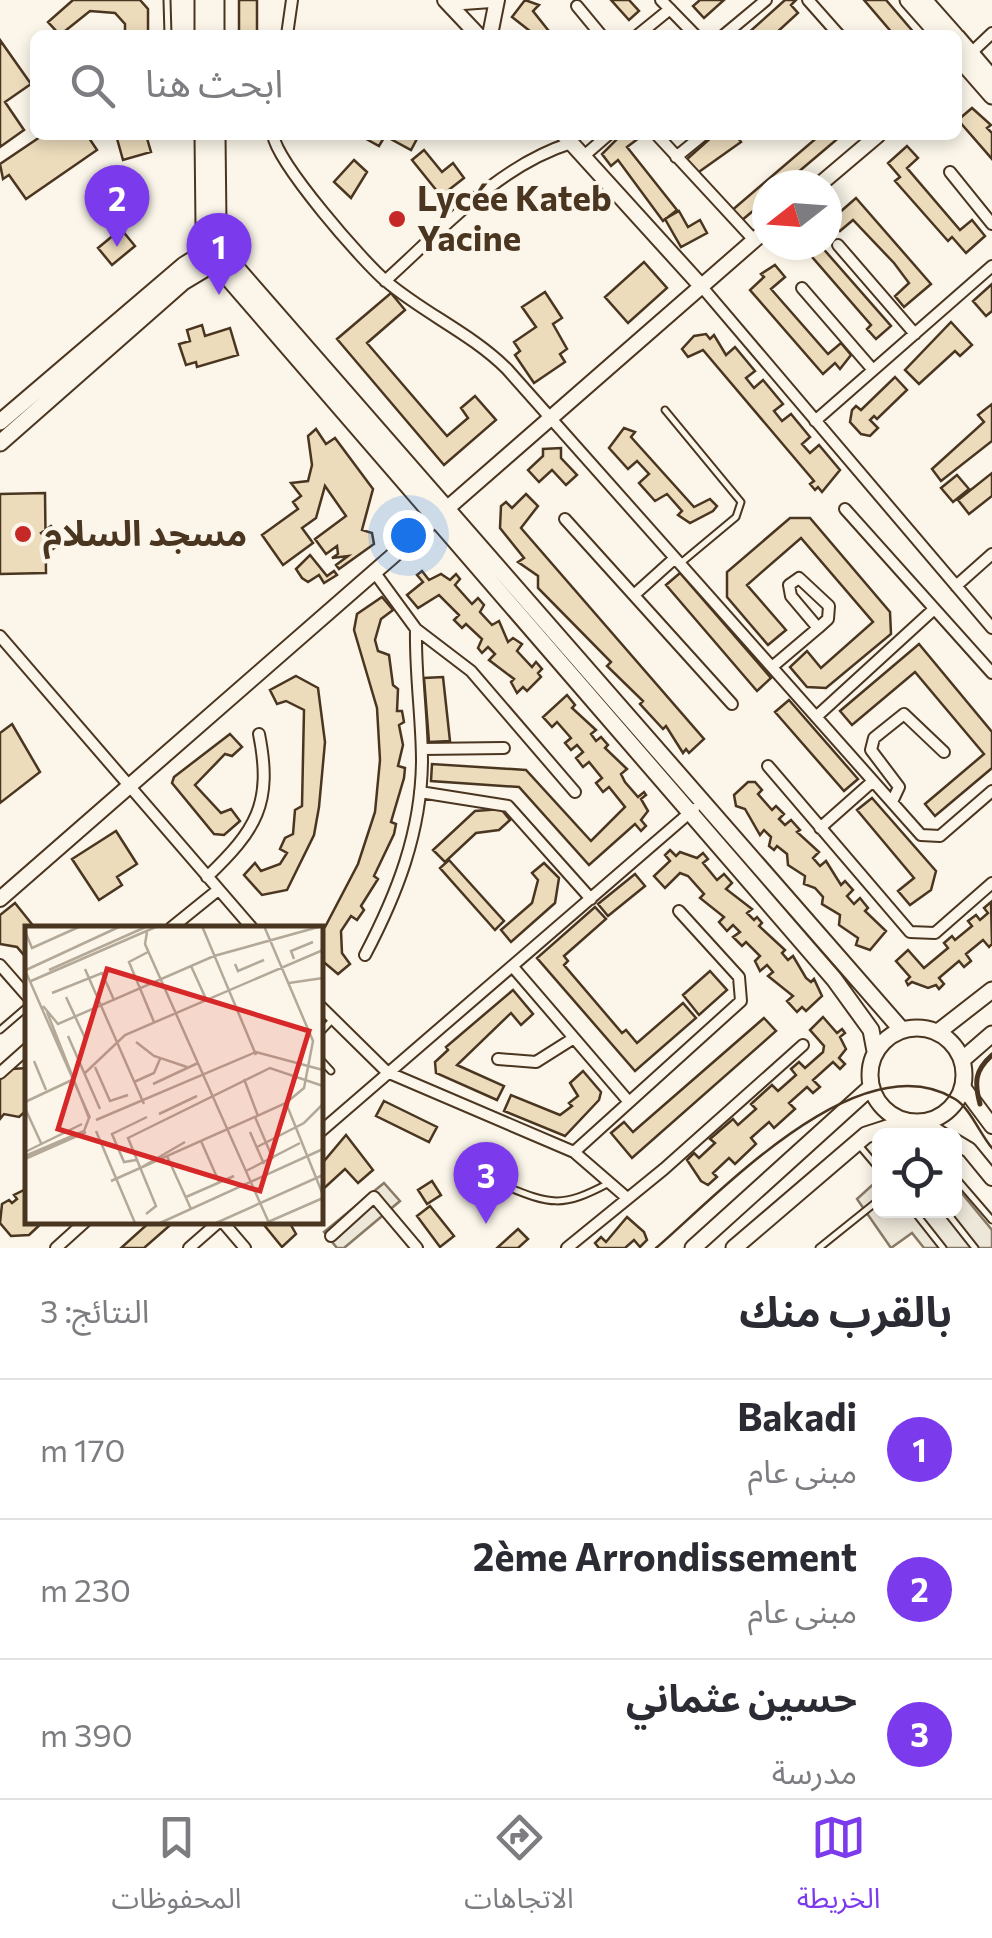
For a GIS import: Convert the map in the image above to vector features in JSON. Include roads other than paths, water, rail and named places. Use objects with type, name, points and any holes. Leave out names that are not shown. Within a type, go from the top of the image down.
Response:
[{"type":"main road","points":[[203,0],[203,30]]},
{"type":"main road","points":[[216,0],[216,30]]},
{"type":"main road","points":[[908,0],[934,30]]},
{"type":"main road","points":[[924,0],[951,30]]},
{"type":"main road","points":[[962,60],[992,78]]},
{"type":"main road","points":[[962,60],[992,96]]},
{"type":"main road","points":[[0,443],[188,270],[204,223],[204,140]]},
{"type":"main road","points":[[216,140],[218,252],[695,808],[834,978],[871,1030],[876,1051]]},
{"type":"main road","points":[[204,223],[225,275],[443,514]]},
{"type":"main road","points":[[0,422],[188,270],[218,252]]},
{"type":"main road","points":[[188,270],[225,275]]},
{"type":"main road","points":[[695,808],[902,1030]]},
{"type":"main road","points":[[915,1122],[884,1110],[871,1086],[870,1068],[876,1051],[902,1030],[938,1032],[992,990]]},
{"type":"main road","points":[[734,1248],[856,1142],[894,1123],[915,1122],[952,1109],[962,1087],[962,1060],[938,1032]]},
{"type":"main road","points":[[962,1060],[992,1034]]},
{"type":"main road","points":[[693,1248],[871,1086]]},
{"type":"street","points":[[288,30],[292,0]]},
{"type":"street","points":[[447,1],[494,0],[491,30]]},
{"type":"street","points":[[730,30],[766,0]]},
{"type":"street","points":[[808,0],[835,30]]},
{"type":"street","points":[[447,1],[473,30]]},
{"type":"street","points":[[643,30],[666,4],[690,30]]},
{"type":"street","points":[[577,6],[597,30]]},
{"type":"street","points":[[962,58],[992,33]]},
{"type":"street","points":[[275,140],[286,165],[385,281],[484,348],[554,418],[921,835],[936,838],[992,792]]},
{"type":"street","points":[[385,281],[485,191],[565,140]]},
{"type":"street","points":[[568,140],[702,288],[992,628]]},
{"type":"street","points":[[585,155],[602,140]]},
{"type":"street","points":[[661,140],[752,238]]},
{"type":"street","points":[[676,157],[697,140]]},
{"type":"street","points":[[837,170],[872,140]]},
{"type":"street","points":[[950,172],[992,224]]},
{"type":"street","points":[[0,899],[752,242]]},
{"type":"street","points":[[842,249],[914,334]]},
{"type":"street","points":[[814,421],[992,266]]},
{"type":"street","points":[[802,288],[872,370]]},
{"type":"street","points":[[845,509],[992,673]]},
{"type":"street","points":[[565,519],[732,704]]},
{"type":"street","points":[[956,586],[992,554]]},
{"type":"street","points":[[634,595],[677,561]]},
{"type":"street","points":[[374,573],[416,629],[471,671],[575,792]]},
{"type":"street","points":[[772,667],[818,628],[828,619],[829,606],[806,580],[795,579],[789,593],[818,628]]},
{"type":"street","points":[[816,717],[934,610]]},
{"type":"street","points":[[364,956],[400,884],[420,792],[422,749],[416,629]]},
{"type":"street","points":[[0,637],[250,926]]},
{"type":"street","points":[[892,802],[899,787],[872,753],[874,738],[904,714],[944,752]]},
{"type":"street","points":[[207,877],[241,844],[260,809],[265,772],[260,734]]},
{"type":"street","points":[[422,749],[504,748]]},
{"type":"street","points":[[768,766],[904,927],[918,935],[942,928],[992,884]]},
{"type":"street","points":[[820,828],[873,781]]},
{"type":"street","points":[[420,792],[508,806],[591,899]]},
{"type":"street","points":[[322,1130],[695,808]]},
{"type":"street","points":[[173,926],[218,890]]},
{"type":"street","points":[[574,1152],[733,1011],[742,995],[739,977],[680,911]]},
{"type":"street","points":[[0,965],[25,994]]},
{"type":"street","points":[[513,966],[629,1102]]},
{"type":"street","points":[[322,1008],[387,1072],[574,1152],[626,1197]]},
{"type":"street","points":[[498,1059],[536,1062],[574,1038]]},
{"type":"street","points":[[567,1248],[664,1169],[803,1045]]},
{"type":"street","points":[[0,1073],[25,1051]]},
{"type":"street","points":[[962,1087],[992,1126]]},
{"type":"street","points":[[915,1122],[927,1128]]},
{"type":"street","points":[[962,1146],[992,1178]]},
{"type":"street","points":[[331,1236],[374,1197],[416,1248]]},
{"type":"street","points":[[56,1248],[84,1223]]},
{"type":"street","points":[[189,1248],[219,1223]]},
{"type":"street","points":[[223,1223],[245,1248]]},
{"type":"lane","points":[[167,0],[168,30]]},
{"type":"lane","points":[[665,410],[741,506],[736,517],[677,561]]},
{"type":"lane","points":[[0,1030],[25,1009]]},
{"type":"lane","points":[[322,1031],[332,1020]]},
{"type":"lane","points":[[322,1061],[331,1071]]},
{"type":"lane","points":[[856,1142],[872,1161]]},
{"type":"lane","points":[[503,1185],[543,1201],[566,1203],[612,1182]]},
{"type":"lane","points":[[962,1185],[992,1220]]},
{"type":"lane","points":[[819,1248],[872,1205]]},
{"type":"lane","points":[[919,1218],[943,1248]]},
{"type":"lane","points":[[951,1218],[975,1248]]},
{"type":"tram line","points":[[656,1248],[716,1193],[794,1131],[836,1106],[877,1090],[918,1086],[955,1099],[992,1148]]},
{"type":"place","name":"Lycée Kateb Yacine","points":[[397,219]]},
{"type":"place","name":"2ème Arrondissement","points":[[117,247]]},
{"type":"place","name":"Bakadi","points":[[219,295]]},
{"type":"place","name":"مسجد السلام","points":[[23,534]]},
{"type":"place","name":"حسين عثماني","points":[[486,1224]]}]
